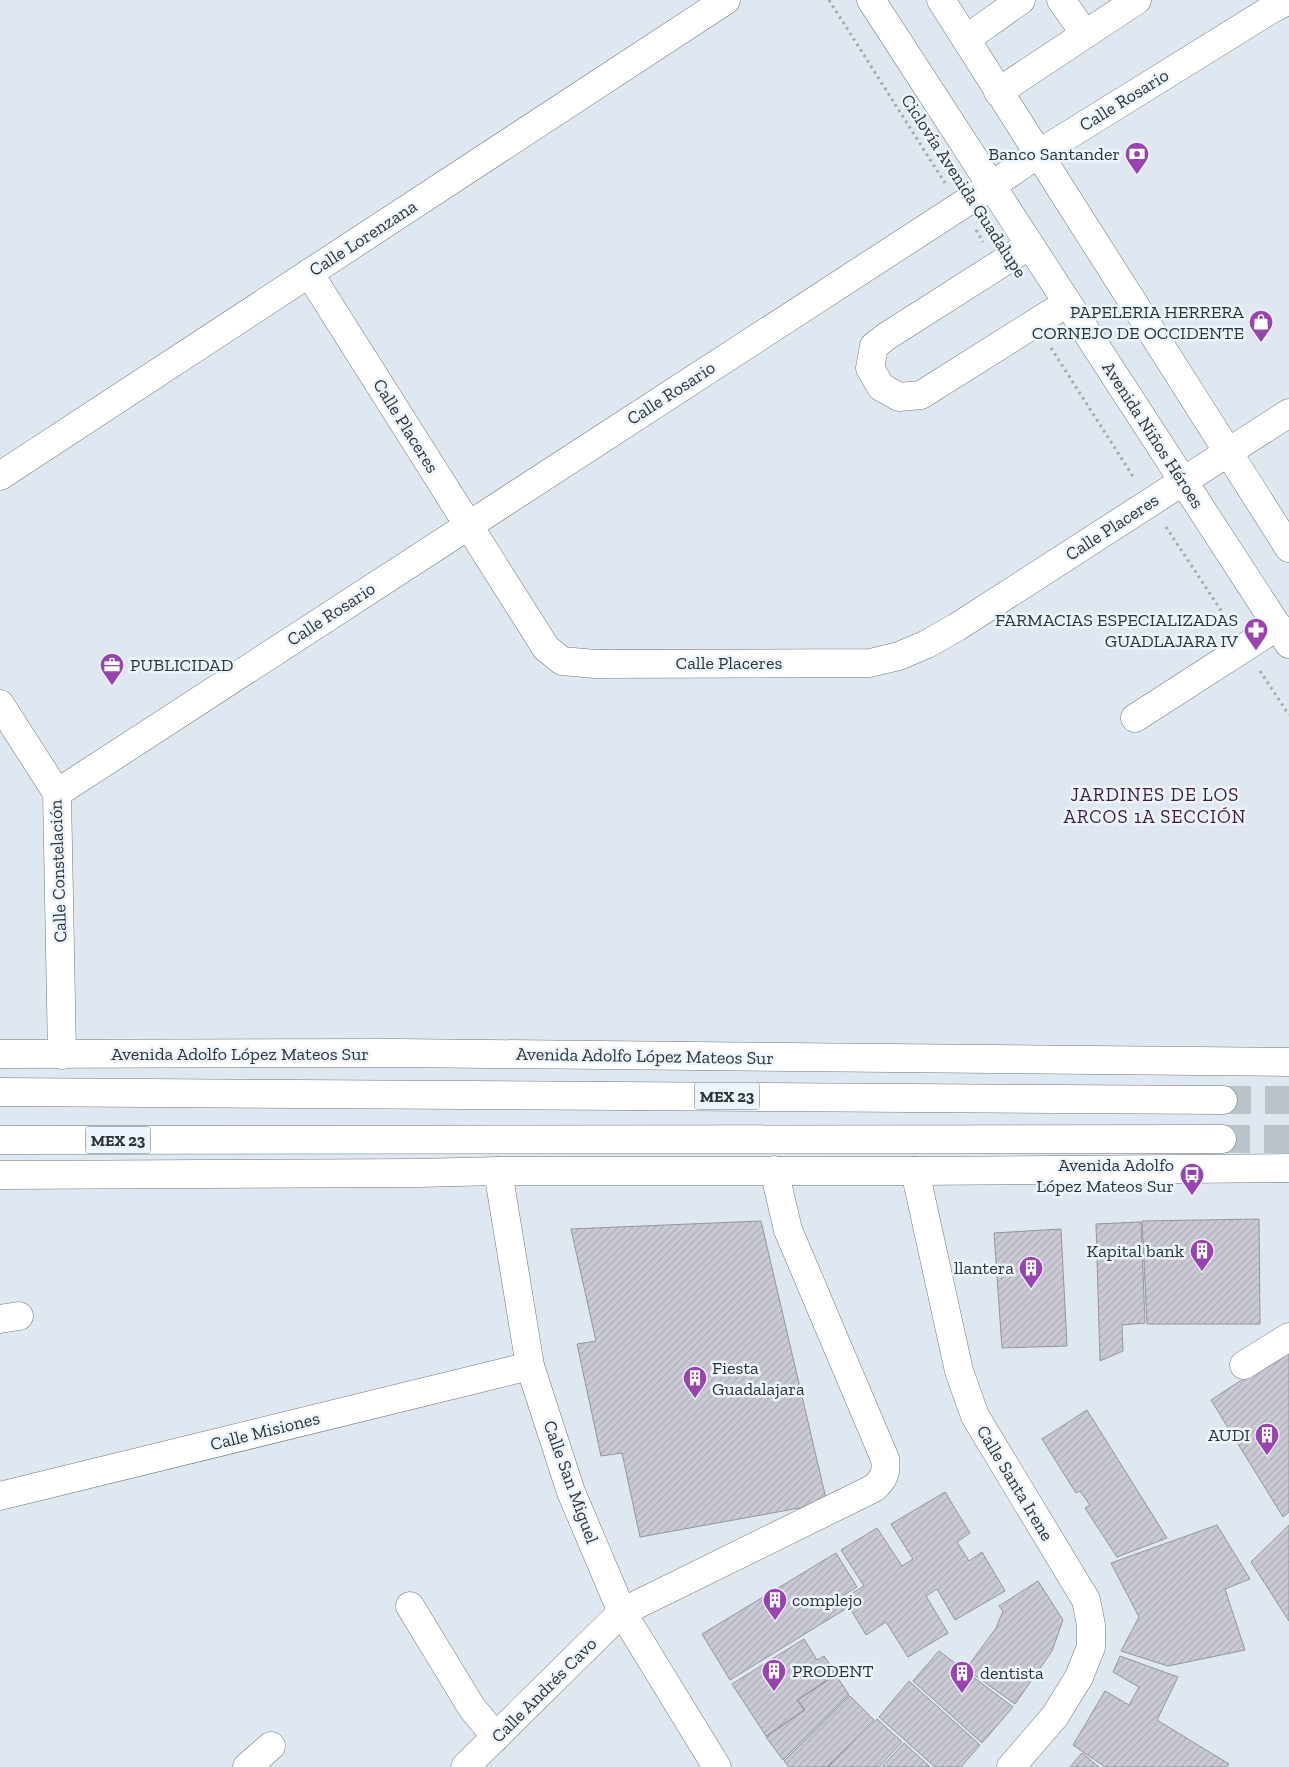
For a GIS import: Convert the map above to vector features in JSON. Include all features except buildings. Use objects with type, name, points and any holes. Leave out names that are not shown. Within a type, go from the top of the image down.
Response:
[{"type":"main road","name":"Calle Lorenzana","points":[[0,476],[726,0]]},
{"type":"main road","name":"Avenida Niños Héroes","points":[[870,0],[1283,635]]},
{"type":"main road","points":[[941,0],[1289,548]]},
{"type":"main road","points":[[966,39],[1021,0]]},
{"type":"main road","points":[[1062,0],[1085,34]]},
{"type":"main road","points":[[998,92],[1137,0]]},
{"type":"main road","name":"Calle Rosario","points":[[56,793],[992,186],[1038,154],[1289,0]]},
{"type":"main road","points":[[1030,245],[874,346],[870,368],[881,388],[899,397],[922,395],[1068,303]]},
{"type":"main road","name":"Calle Placeres","points":[[309,273],[546,648],[562,661],[595,664],[870,663],[899,656],[935,639],[1289,413]]},
{"type":"main road","points":[[1135,718],[1245,647],[1283,635]]},
{"type":"main road","name":"Calle Constelación","points":[[0,704],[56,793],[62,1055]]},
{"type":"main road","points":[[231,1093],[398,1053]]},
{"type":"main road","name":"Avenida Adolfo López Mateos Sur","points":[[0,1054],[398,1053],[1289,1062]]},
{"type":"main road","name":"MEX 23","points":[[0,1092],[1223,1100]]},
{"type":"main road","name":"MEX 23","points":[[0,1140],[1222,1138]]},
{"type":"main road","points":[[235,1140],[418,1173]]},
{"type":"main road","points":[[0,1175],[1289,1168]]},
{"type":"main road","name":"Calle Andrés Cavo","points":[[465,1767],[622,1612],[874,1488],[882,1480],[887,1470],[885,1459],[788,1230],[774,1170]]},
{"type":"main road","name":"Calle San Miguel","points":[[498,1171],[530,1366],[571,1492],[622,1612],[717,1767]]},
{"type":"main road","name":"Calle Santa Irene","points":[[916,1171],[959,1371],[975,1416],[1086,1600],[1092,1625],[1091,1647],[1078,1677],[1055,1716],[1011,1767]]},
{"type":"main road","points":[[1244,1366],[1289,1337]]},
{"type":"main road","name":"Calle Misiones","points":[[0,1496],[530,1366]]},
{"type":"main road","points":[[410,1606],[472,1708],[496,1737]]},
{"type":"main road","points":[[247,1767],[271,1746]]},
{"type":"path","name":"Ciclovía Avenida Guadalupe","points":[[829,0],[999,266]]},
{"type":"path","points":[[1036,324],[1289,715]]},
{"type":"tunnel","points":[[1223,1100],[1289,1100]]},
{"type":"tunnel","points":[[1222,1139],[1289,1139]]},
{"type":"place","name":"Banco Santander","points":[[1137,175]]},
{"type":"place","name":"PAPELERIA HERRERA CORNEJO DE OCCIDENTE","points":[[1261,343]]},
{"type":"place","name":"FARMACIAS ESPECIALIZADAS GUADLAJARA IV","points":[[1256,651]]},
{"type":"place","name":"PUBLICIDAD","points":[[112,686]]},
{"type":"place","name":"Avenida Adolfo López Mateos Sur","points":[[1192,1196]]},
{"type":"place","name":"Kapital bank","points":[[1202,1272]]},
{"type":"place","name":"llantera","points":[[1031,1289]]},
{"type":"place","name":"Fiesta Guadalajara","points":[[695,1399]]},
{"type":"place","name":"AUDI","points":[[1267,1456]]},
{"type":"place","name":"complejo","points":[[775,1621]]},
{"type":"place","name":"PRODENT","points":[[774,1692]]},
{"type":"place","name":"dentista","points":[[962,1694]]},
{"type":"district","name":"JARDINES DE LOS ARCOS 1A SECCIÓN","points":[[1155,805]]}]
